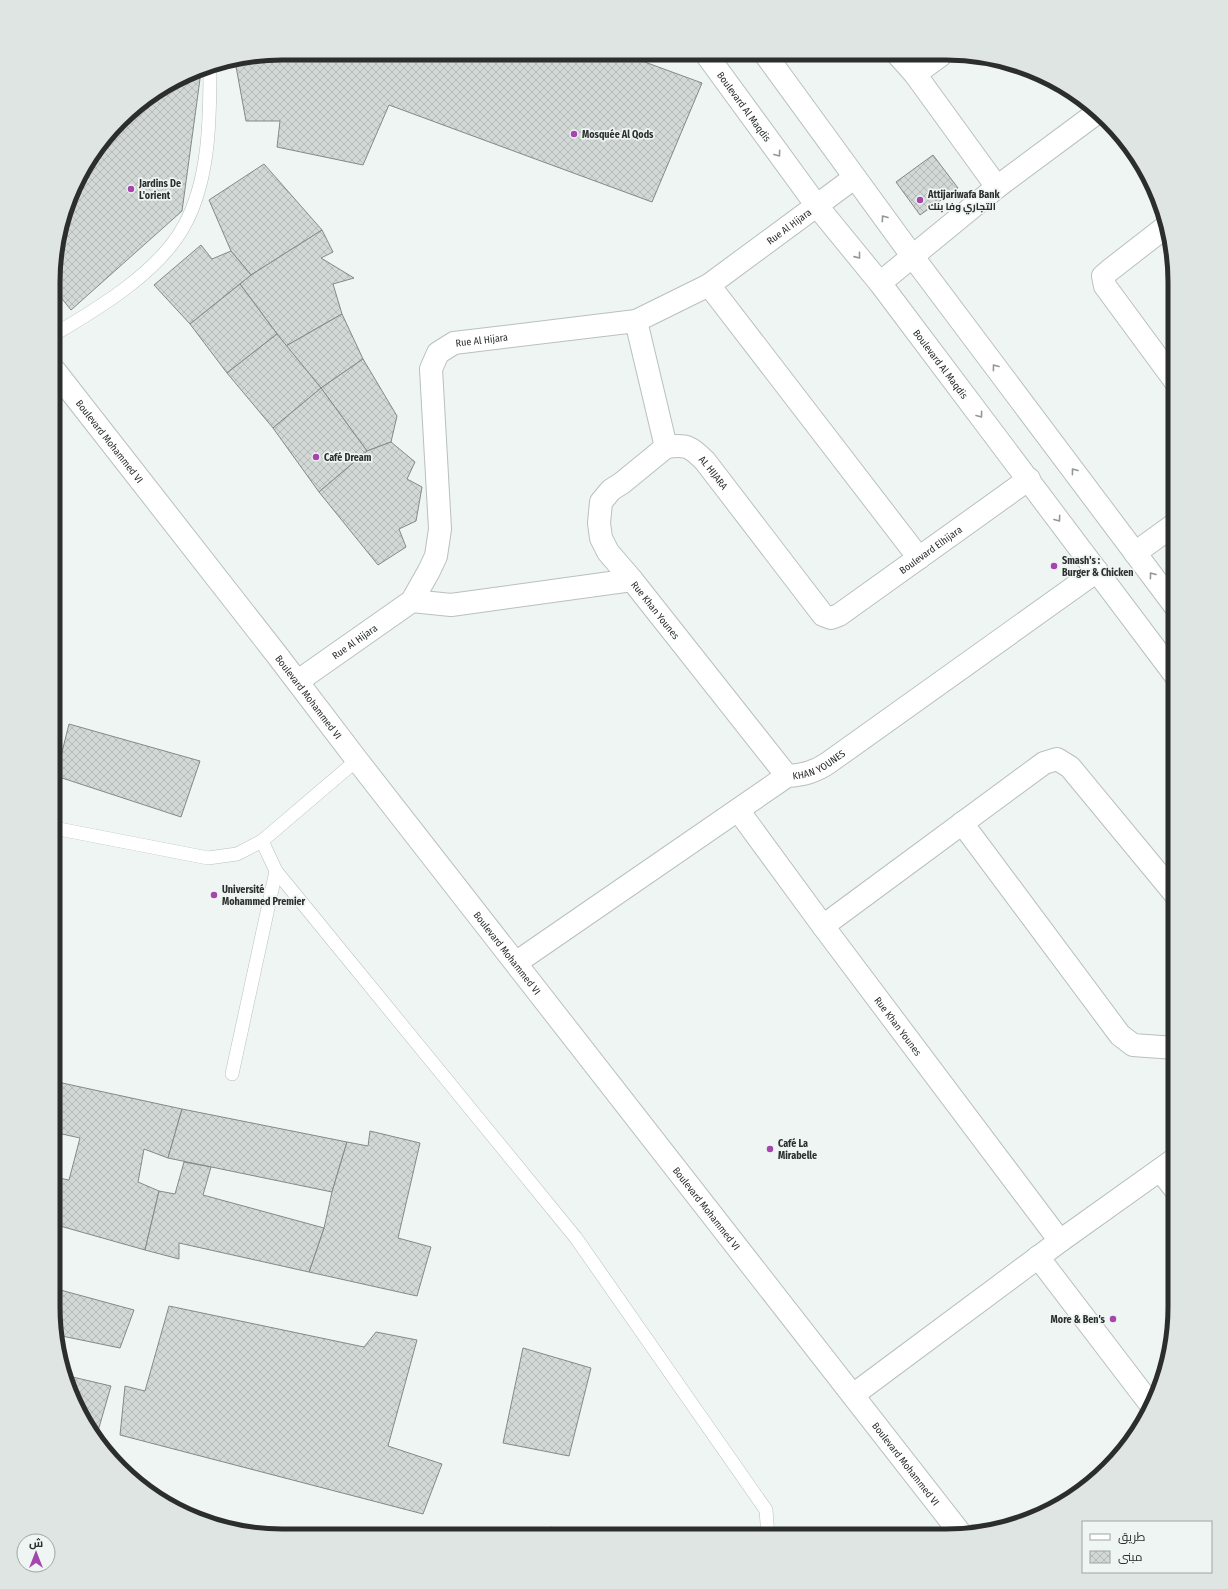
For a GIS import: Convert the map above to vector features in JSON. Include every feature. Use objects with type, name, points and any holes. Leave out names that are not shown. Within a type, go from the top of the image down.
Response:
[{"type":"street","name":"Boulevard Al Maqdis","points":[[710,60],[817,206],[880,283],[1029,479],[1168,666]]},
{"type":"street","points":[[769,60],[912,257],[1168,597]]},
{"type":"street","points":[[902,60],[915,74],[997,188]]},
{"type":"street","points":[[915,74],[934,60]]},
{"type":"street","points":[[880,283],[997,188],[1093,115]]},
{"type":"street","name":"Rue Al Hijara","points":[[298,681],[412,601],[436,556],[440,528],[431,369],[438,353],[454,343],[636,321],[709,285],[854,178]]},
{"type":"street","points":[[1162,230],[1103,276],[1105,286],[1168,372]]},
{"type":"street","points":[[709,285],[919,558]]},
{"type":"street","points":[[632,580],[608,552],[602,538],[599,523],[601,502],[611,490],[622,483],[666,447],[636,321]]},
{"type":"street","name":"Boulevard Mohammed VI","points":[[60,378],[298,681],[357,760],[517,962],[957,1529]]},
{"type":"street","name":"AL HIJARA","points":[[666,447],[680,445],[693,449],[705,461],[823,614],[831,618]]},
{"type":"street","name":"Boulevard Elhijara","points":[[831,618],[839,614],[919,558],[1029,479]]},
{"type":"street","points":[[1135,553],[1168,529]]},
{"type":"street","name":"KHAN YOUNES","points":[[517,962],[788,776],[802,775],[817,770],[828,764],[1096,571]]},
{"type":"street","name":"Rue Khan Younes","points":[[412,601],[451,605],[632,580],[788,776]]},
{"type":"street","points":[[823,926],[1044,763],[1057,759],[1070,767],[1168,886]]},
{"type":"street","name":"Rue Khan Younes","points":[[738,810],[823,926],[1060,1241]]},
{"type":"street","points":[[962,823],[1120,1035],[1133,1045],[1168,1048]]},
{"type":"street","points":[[853,1396],[1038,1257],[1167,1164]]},
{"type":"street","points":[[1038,1257],[1147,1400]]},
{"type":"lane","points":[[60,331],[102,306],[117,295],[160,257],[177,238],[185,225],[199,189],[204,166],[207,141],[210,72]]},
{"type":"lane","points":[[60,829],[208,858],[237,854],[262,841],[357,760]]},
{"type":"lane","points":[[262,841],[276,871],[576,1238],[766,1510],[767,1529]]},
{"type":"lane","points":[[232,1074],[276,871]]},
{"type":"building","name":"Mosquée Al Qods","points":[[267,60],[639,60],[702,83],[652,202],[389,105],[363,165],[277,147],[280,121],[246,121],[236,65]]},
{"type":"building","name":"Jardins De L'orient","points":[[200,76],[182,211],[71,310],[60,296],[60,267],[64,238],[77,197],[97,158],[115,135],[135,115],[158,97]]},
{"type":"building","points":[[933,155],[958,188],[920,215],[896,182]]},
{"type":"building","points":[[264,164],[322,230],[251,275],[231,251],[209,200]]},
{"type":"building","points":[[322,230],[333,252],[321,258],[354,278],[333,284],[342,314],[286,346],[240,284],[251,275]]},
{"type":"building","points":[[201,245],[212,259],[231,251],[251,275],[190,324],[154,285]]},
{"type":"building","points":[[240,284],[277,334],[227,373],[190,324]]},
{"type":"building","points":[[342,314],[363,359],[321,388],[286,346]]},
{"type":"building","points":[[277,334],[321,388],[273,428],[227,373]]},
{"type":"building","points":[[363,359],[397,416],[391,442],[367,451],[321,388]]},
{"type":"building","points":[[321,388],[367,451],[319,492],[273,428]]},
{"type":"building","points":[[391,442],[415,462],[407,479],[422,487],[416,521],[399,529],[406,547],[378,565],[319,492],[367,451]]},
{"type":"building","points":[[69,724],[200,761],[181,817],[60,777],[60,760]]},
{"type":"building","points":[[60,1083],[182,1109],[168,1158],[144,1149],[138,1182],[159,1191],[145,1250],[60,1226],[60,1178],[69,1180],[80,1138],[60,1134]]},
{"type":"building","points":[[182,1109],[347,1142],[332,1192],[168,1158]]},
{"type":"building","points":[[370,1131],[420,1143],[398,1238],[431,1247],[417,1296],[309,1272],[324,1228],[332,1192],[347,1142],[368,1146]]},
{"type":"building","points":[[184,1162],[211,1167],[203,1195],[324,1228],[309,1272],[179,1243],[179,1259],[145,1250],[159,1191],[175,1194]]},
{"type":"building","points":[[60,1290],[134,1310],[120,1348],[62,1336],[60,1322]]},
{"type":"building","points":[[169,1306],[364,1347],[376,1332],[417,1340],[388,1446],[442,1464],[423,1514],[120,1435],[125,1386],[145,1391]]},
{"type":"building","points":[[523,1348],[591,1368],[569,1456],[503,1443]]},
{"type":"building","points":[[71,1377],[111,1386],[98,1432],[83,1405]]},
{"type":"place","name":"Mosquée Al Qods","points":[[574,134]]},
{"type":"place","name":"Jardins De L'orient","points":[[131,189]]},
{"type":"place","name":"Attijariwafa Bank التجاري وفا بنك","points":[[920,200]]},
{"type":"place","name":"Café Dream","points":[[316,457]]},
{"type":"place","name":"Smash's : Burger & Chicken","points":[[1054,566]]},
{"type":"place","name":"Université Mohammed Premier","points":[[214,895]]},
{"type":"place","name":"Café La Mirabelle","points":[[770,1149]]},
{"type":"place","name":"More & Ben's","points":[[1113,1319]]}]
